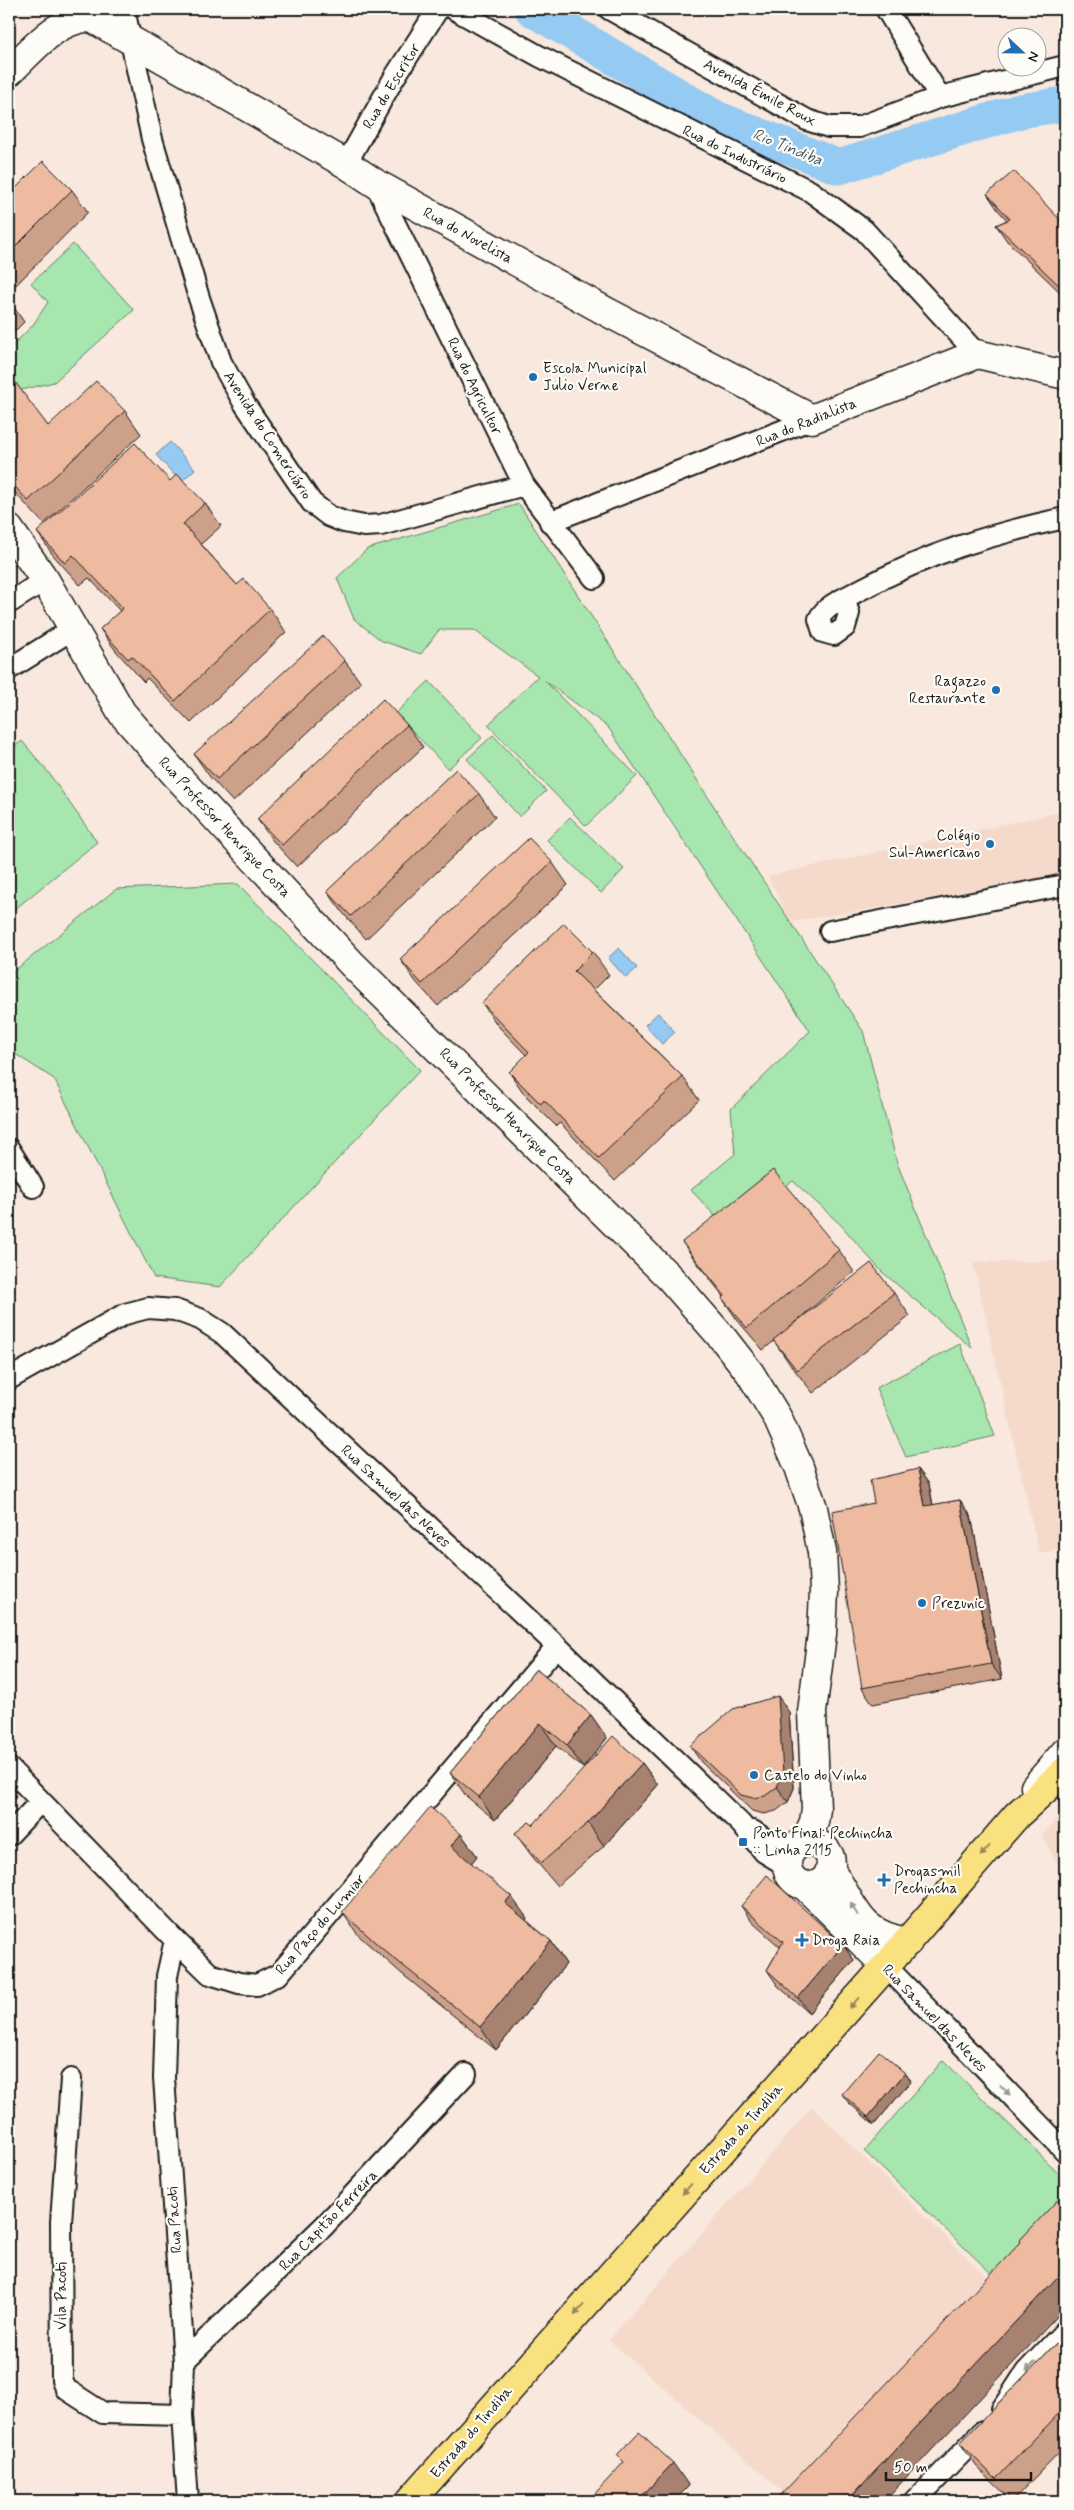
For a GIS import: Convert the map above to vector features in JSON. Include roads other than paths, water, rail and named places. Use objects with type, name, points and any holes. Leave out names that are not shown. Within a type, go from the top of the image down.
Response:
[{"type":"main road","points":[[1017,1815],[1065,1771]]},
{"type":"main road","name":"Estrada do Tindiba","points":[[410,2501],[908,1942],[1017,1815]]},
{"type":"street","name":"Avenida do Comerciário","points":[[124,9],[152,139],[199,298],[222,362],[244,403],[312,503],[329,516],[344,522],[373,525],[524,484]]},
{"type":"street","name":"Rua do Escritor","points":[[346,164],[394,78],[438,9]]},
{"type":"street","name":"Rua do Industriário","points":[[454,9],[547,60],[810,191],[864,230],[977,354]]},
{"type":"street","name":"Avenida Émile Roux","points":[[609,9],[807,120],[829,127],[859,127],[940,97],[1065,66]]},
{"type":"street","points":[[886,9],[940,97]]},
{"type":"street","name":"Rua do Novelista","points":[[9,72],[52,32],[70,20],[78,17],[92,18],[346,164],[375,183],[607,312],[812,419]]},
{"type":"street","name":"Rua do Agricultor","points":[[375,183],[524,484],[550,522],[594,578]]},
{"type":"street","points":[[977,354],[1065,374]]},
{"type":"street","name":"Rua do Radialista","points":[[550,522],[977,354]]},
{"type":"street","points":[[844,599],[902,568],[951,548],[1003,532],[1065,518]]},
{"type":"street","name":"Rua Professor Henrique Costa","points":[[9,529],[46,580],[122,713],[176,775],[352,964],[670,1278],[710,1321],[750,1373],[777,1417],[799,1467],[813,1508],[822,1552],[824,1591],[822,1634],[812,1712],[815,1778],[814,1822],[798,1860]]},
{"type":"street","points":[[9,603],[46,580]]},
{"type":"street","points":[[9,669],[73,628]]},
{"type":"street","points":[[830,931],[1065,884]]},
{"type":"street","points":[[9,1148],[33,1187]]},
{"type":"street","name":"Rua Samuel das Neves","points":[[9,1379],[125,1314],[148,1308],[175,1310],[200,1319],[222,1333],[557,1646],[741,1824],[764,1852],[798,1860],[886,1966],[1065,2151]]},
{"type":"street","name":"Rua Paço do Lumiar","points":[[9,1768],[210,1974],[238,1983],[257,1985],[279,1974],[557,1646]]},
{"type":"street","name":"Estrada do Tindiba","points":[[1017,1815],[1030,1792],[1065,1752]]},
{"type":"street","name":"Rua Professor Henrique Costa","points":[[815,1778],[827,1822],[829,1863],[858,1915],[872,1931],[890,1939],[908,1942]]},
{"type":"street","points":[[9,1834],[41,1801]]},
{"type":"street","points":[[820,1845],[829,1863],[822,1881],[810,1886],[798,1860],[820,1845]]},
{"type":"street","name":"Rua Pacoti","points":[[175,1940],[167,1976],[164,2078],[184,2361],[182,2415],[188,2501]]},
{"type":"street","name":"Rua Capitão Ferreira","points":[[184,2361],[324,2226],[466,2074]]},
{"type":"street","name":"Vila Pacoti","points":[[71,2079],[61,2222],[62,2380],[66,2389],[103,2413],[182,2415]]},
{"type":"street","points":[[915,2501],[999,2414],[1026,2372],[1065,2331]]},
{"type":"water","points":[[170,442],[195,469],[181,482],[156,455]]},
{"type":"water","points":[[619,948],[637,968],[626,978],[608,958]]},
{"type":"water","points":[[658,1013],[675,1032],[662,1044],[645,1025]]},
{"type":"waterway","name":"Rio Tindiba","points":[[532,9],[716,118],[839,167],[1020,111],[1065,104]]},
{"type":"place","name":"Escola Municipal Julio Verne","points":[[533,377]]},
{"type":"place","name":"Ragazzo Restaurante","points":[[996,690]]},
{"type":"place","name":"Colégio Sul-Americano","points":[[990,844]]},
{"type":"place","name":"Prezunic","points":[[922,1603]]},
{"type":"place","name":"Castelo do Vinho","points":[[754,1775]]},
{"type":"place","name":"Ponto Final: Pechincha :: Linha 2115","points":[[743,1842]]},
{"type":"place","name":"Drogasmil Pechincha","points":[[884,1880]]},
{"type":"place","name":"Droga Raia","points":[[802,1940]]}]
